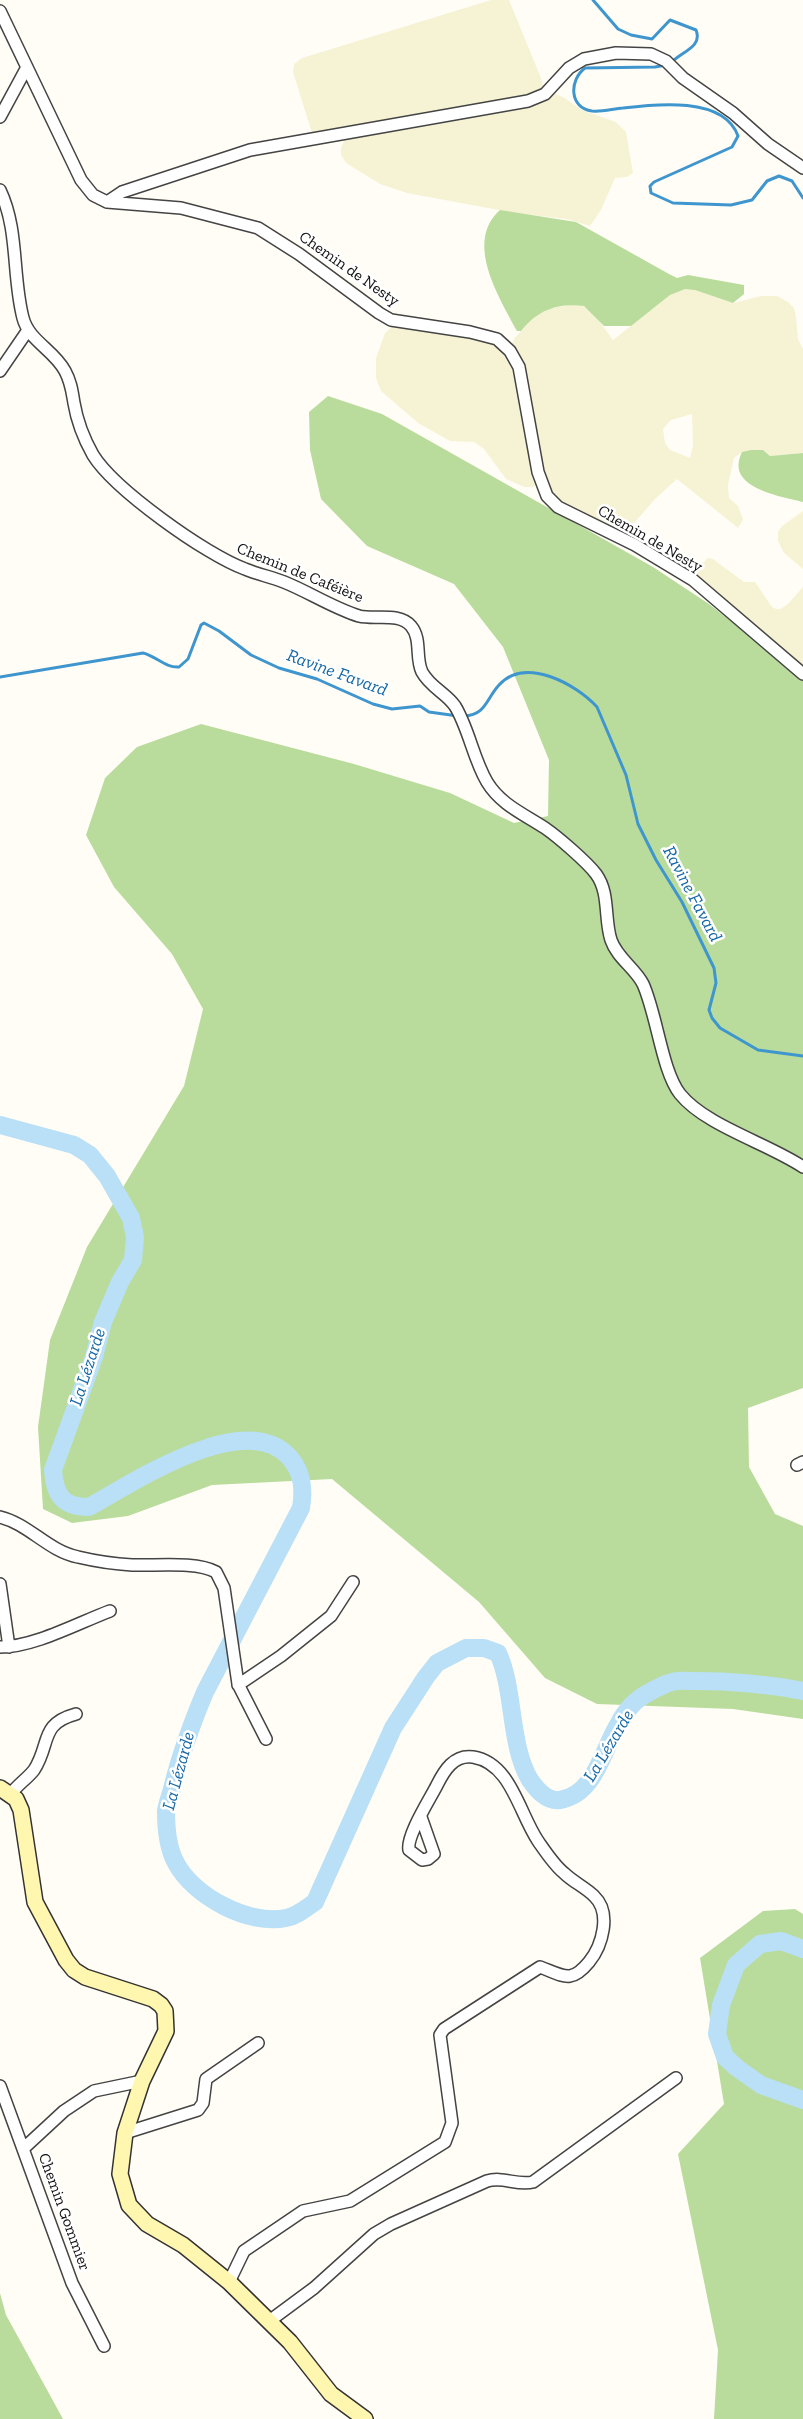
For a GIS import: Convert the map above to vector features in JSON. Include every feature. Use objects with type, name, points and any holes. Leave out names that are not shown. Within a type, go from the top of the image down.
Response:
[{"type":"main road","points":[[5,1792],[16,1800],[21,1810],[35,1902],[66,1960],[74,1970],[85,1977],[153,1999],[165,2011],[166,2031],[142,2081],[125,2133],[120,2174],[129,2205],[147,2224],[183,2245],[229,2282],[306,2360],[331,2394],[365,2419]]},
{"type":"street","points":[[0,11],[81,180],[93,195],[106,202],[122,192],[250,150],[528,101],[545,94],[569,68],[584,59],[616,53],[651,54],[666,61],[733,113],[768,144],[803,168]]},
{"type":"street","points":[[0,117],[27,67]]},
{"type":"street","points":[[0,190],[12,224],[16,275],[22,313],[28,330],[0,371]]},
{"type":"street","name":"Chemin de Nesty","points":[[106,202],[181,208],[258,228],[299,254],[391,320],[470,332],[497,339],[510,351],[519,367],[538,472],[547,496],[558,507],[635,546],[693,580],[803,674]]},
{"type":"street","name":"Chemin de Caféière","points":[[28,330],[56,356],[64,368],[71,384],[81,430],[94,456],[112,479],[201,547],[235,566],[282,581],[360,616],[398,618],[410,625],[417,639],[420,667],[427,681],[453,703],[488,784],[508,807],[547,829],[596,874],[604,890],[610,938],[616,950],[641,981],[655,1016],[671,1079],[679,1093],[696,1111],[803,1167]]},
{"type":"street","points":[[0,1517],[19,1523],[54,1548],[76,1557],[130,1565],[209,1568],[221,1578],[238,1686],[266,1739]]},
{"type":"street","points":[[238,1686],[281,1656],[331,1616],[353,1582]]},
{"type":"street","points":[[0,1584],[5,1647],[41,1638],[110,1611]]},
{"type":"street","points":[[5,1792],[38,1762],[53,1725],[61,1719],[76,1714]]},
{"type":"street","points":[[229,2282],[244,2252],[303,2211],[350,2202],[445,2142],[452,2122],[440,2035],[444,2028],[540,1967],[571,1978],[579,1974],[598,1951],[603,1921],[596,1897],[563,1872],[537,1840],[506,1782],[489,1763],[470,1756],[459,1758],[452,1762],[442,1773],[421,1817]]},
{"type":"street","points":[[125,2133],[198,2110],[203,2103],[206,2079],[258,2043]]},
{"type":"street","points":[[268,2322],[314,2288],[374,2234],[391,2224],[486,2180],[502,2178],[520,2184],[533,2182],[676,2078]]},
{"type":"street","points":[[24,2148],[64,2111],[94,2091],[142,2081]]},
{"type":"street","name":"Chemin Gommier","points":[[0,2086],[72,2283],[104,2346]]},
{"type":"shaded area","points":[[491,0],[509,0],[541,78],[545,94],[553,93],[563,97],[582,110],[616,122],[626,132],[633,173],[627,177],[615,178],[601,210],[590,226],[567,219],[515,213],[407,193],[380,184],[346,163],[341,155],[341,148],[348,132],[314,137],[312,133],[293,72],[294,64],[302,58]]},
{"type":"shaded area","points":[[685,288],[733,303],[761,296],[777,296],[794,308],[798,339],[803,349],[803,453],[770,456],[763,450],[742,452],[734,458],[728,485],[729,498],[738,506],[743,520],[738,528],[677,479],[655,499],[621,538],[558,507],[542,483],[533,487],[524,487],[506,479],[484,449],[474,442],[450,441],[418,423],[381,391],[376,378],[376,358],[385,333],[398,321],[495,339],[510,351],[514,339],[543,310],[573,304],[584,306],[594,314],[613,340],[670,295]],"holes":[[[692,414],[693,445],[690,458],[670,450],[665,443],[663,429],[671,420]]]},
{"type":"shaded area","points":[[803,511],[803,569],[784,553],[778,541],[778,532],[782,526]]},
{"type":"shaded area","points":[[708,558],[713,559],[744,582],[755,582],[772,607],[776,609],[780,609],[788,604],[803,587],[803,667],[695,573],[695,570]]},
{"type":"green space","points":[[500,210],[576,222],[677,278],[688,275],[744,285],[744,294],[733,303],[695,290],[685,289],[670,295],[631,326],[604,326],[584,306],[557,307],[541,313],[521,331],[517,331],[494,286],[488,270],[485,253],[485,238],[490,223]]},
{"type":"green space","points":[[328,396],[382,414],[653,567],[709,604],[803,678],[803,1388],[748,1408],[749,1467],[775,1514],[803,1526],[803,1719],[733,1709],[597,1704],[545,1678],[479,1602],[332,1479],[212,1485],[128,1516],[72,1523],[43,1509],[38,1427],[50,1340],[87,1247],[184,1086],[203,1009],[172,954],[114,887],[86,835],[105,778],[137,747],[201,724],[354,764],[450,793],[514,823],[548,816],[549,760],[503,647],[454,584],[367,546],[321,499],[310,450],[309,412]]},
{"type":"green space","points":[[763,450],[770,456],[803,453],[803,502],[769,493],[747,482],[741,474],[739,464],[742,452]]},
{"type":"green space","points":[[795,1909],[803,1914],[803,2419],[714,2419],[718,2350],[678,2154],[724,2104],[700,1958],[763,1911]]},
{"type":"green space","points":[[0,2293],[6,2315],[63,2419],[0,2419]]},
{"type":"waterway","points":[[593,0],[618,29],[631,35],[652,39],[670,20],[696,30],[697,36],[694,45],[672,62]]},
{"type":"waterway","points":[[666,65],[655,67],[585,68],[576,79],[574,86],[575,99],[579,105],[584,109],[592,111],[652,105],[687,105],[719,114],[730,123],[738,136],[732,147],[654,182],[650,186],[651,193],[673,203],[731,205],[752,200],[767,181],[779,176],[792,181],[803,198]]},
{"type":"waterway","name":"Ravine Favard","points":[[0,677],[143,653],[169,666],[179,667],[188,659],[201,625],[204,623],[219,631],[251,655],[279,668],[317,679],[373,704],[392,709],[420,706],[429,712],[458,716]]},
{"type":"waterway","name":"Ravine Favard","points":[[464,716],[477,713],[499,685],[510,677],[522,673],[536,673],[564,682],[588,698],[597,707],[626,775],[638,824],[656,860],[682,902],[714,968],[716,983],[709,1010],[712,1018],[720,1028],[758,1050],[803,1056]]},
{"type":"waterway","name":"La Lézarde","points":[[0,1125],[74,1145],[90,1155],[107,1176],[131,1218],[135,1237],[133,1260],[120,1282],[103,1322],[94,1357],[53,1470],[58,1493],[62,1498],[72,1505],[89,1507],[161,1467],[190,1454],[219,1444],[246,1441],[271,1444],[290,1458],[298,1470],[302,1482],[301,1508],[205,1692],[183,1750],[167,1808],[168,1838],[173,1857],[184,1875],[195,1887],[209,1897],[239,1913],[271,1919],[294,1916],[315,1902],[393,1728],[437,1663],[466,1648],[484,1648],[498,1653],[507,1684],[515,1734],[523,1766],[530,1780],[539,1791],[555,1800],[572,1796],[582,1789],[597,1769],[613,1734],[628,1710],[635,1702],[663,1685],[680,1681],[722,1682],[803,1691]]},
{"type":"waterway","name":"La Lézarde","points":[[803,1949],[781,1941],[760,1944],[736,1965],[721,2005],[717,2034],[725,2057],[737,2068],[761,2085],[803,2100]]}]
